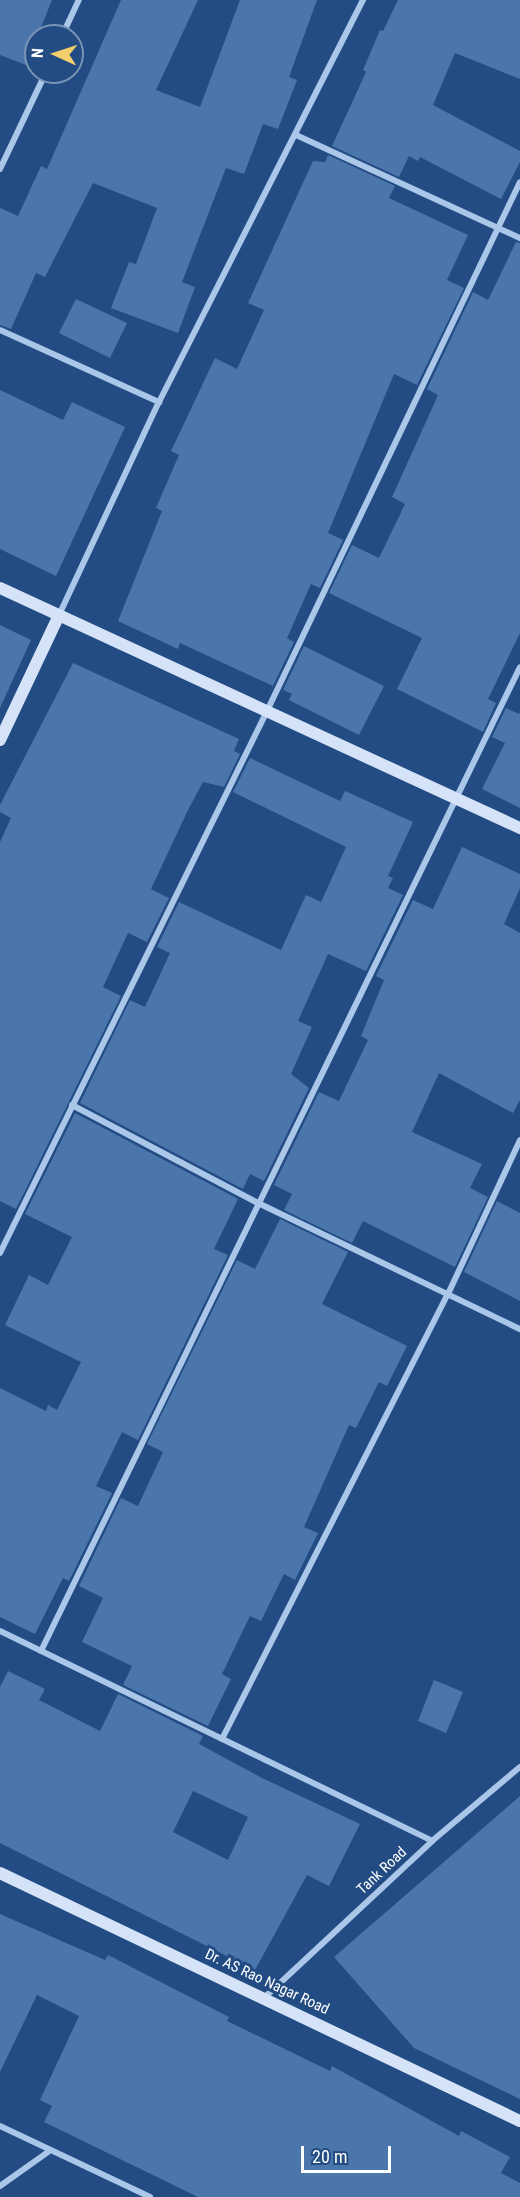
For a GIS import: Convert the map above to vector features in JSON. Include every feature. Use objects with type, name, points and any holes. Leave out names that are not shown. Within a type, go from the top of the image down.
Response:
[{"type":"street","points":[[68,24],[79,0]]},
{"type":"street","points":[[0,740],[159,402],[363,0]]},
{"type":"street","points":[[0,169],[40,84]]},
{"type":"street","points":[[296,135],[520,238]]},
{"type":"street","points":[[0,1253],[267,711],[500,228],[520,182]]},
{"type":"street","points":[[0,330],[159,402]]},
{"type":"street","points":[[0,588],[520,828]]},
{"type":"street","points":[[41,1651],[258,1203],[458,799],[520,667]]},
{"type":"street","points":[[72,1106],[258,1203],[520,1329]]},
{"type":"street","points":[[222,1739],[448,1294],[520,1140]]},
{"type":"street","points":[[0,1631],[432,1841]]},
{"type":"street","name":"Tank Road","points":[[265,1996],[432,1841],[520,1767]]},
{"type":"street","name":"Dr. AS Rao Nagar Road","points":[[0,1873],[265,1996],[520,2121]]},
{"type":"street","points":[[0,2126],[48,2152],[150,2197]]},
{"type":"street","points":[[0,2186],[48,2152]]},
{"type":"building","points":[[0,0],[52,0],[42,24],[24,24],[24,64],[0,55]]},
{"type":"building","points":[[121,0],[198,0],[156,90],[200,107],[240,0],[317,0],[289,77],[297,80],[278,129],[263,124],[244,174],[226,168],[182,282],[195,287],[178,333],[111,308],[129,262],[136,264],[157,208],[93,183],[45,277],[36,273],[11,329],[0,325],[0,208],[18,216],[41,166],[47,169]]},
{"type":"building","points":[[398,0],[520,0],[520,79],[455,53],[433,105],[520,151],[520,162],[501,199],[420,157],[418,161],[409,156],[399,177],[332,146],[366,72],[363,70],[380,30],[383,31]]},
{"type":"building","points":[[328,155],[395,186],[389,198],[468,235],[447,280],[464,288],[417,385],[394,374],[328,533],[343,540],[320,588],[311,584],[287,638],[294,642],[273,686],[180,643],[178,649],[118,621],[162,511],[156,508],[179,455],[171,451],[215,358],[237,369],[264,310],[248,303],[313,161],[325,162]]},
{"type":"building","points":[[516,242],[520,243],[520,633],[488,699],[496,703],[483,732],[397,689],[422,638],[329,593],[352,545],[379,558],[405,504],[392,497],[438,395],[427,389],[473,292],[488,300]]},
{"type":"building","points":[[76,299],[127,323],[110,358],[59,333]]},
{"type":"building","points":[[0,390],[63,420],[72,402],[125,427],[56,576],[0,549]]},
{"type":"building","points":[[0,625],[31,640],[0,708]]},
{"type":"building","points":[[304,646],[384,686],[359,735],[289,700],[292,694],[283,690]]},
{"type":"building","points":[[73,663],[239,739],[234,751],[240,754],[224,787],[203,782],[188,810],[151,889],[169,898],[147,942],[128,933],[103,987],[121,996],[16,1209],[0,1201],[0,842],[11,818],[0,812],[0,805]]},
{"type":"building","points":[[506,708],[519,714],[520,712],[520,808],[482,789],[505,743],[492,737]]},
{"type":"building","points":[[250,758],[340,801],[345,791],[413,822],[388,876],[393,878],[388,888],[403,895],[366,971],[328,954],[298,1021],[312,1027],[291,1074],[309,1088],[264,1181],[250,1174],[243,1189],[80,1103],[130,1000],[145,1007],[170,953],[157,947],[179,902],[281,950],[306,895],[321,902],[346,847],[233,792]]},
{"type":"building","points":[[462,847],[520,874],[520,888],[504,924],[520,933],[520,1100],[513,1113],[439,1073],[412,1132],[482,1164],[470,1188],[488,1197],[455,1267],[363,1221],[352,1243],[284,1210],[292,1194],[274,1185],[319,1092],[339,1101],[368,1040],[361,1036],[384,980],[376,976],[413,900],[433,909]]},
{"type":"building","points":[[75,1113],[238,1199],[214,1249],[228,1255],[138,1440],[122,1432],[96,1486],[112,1493],[69,1581],[63,1578],[35,1634],[0,1617],[0,1388],[46,1411],[48,1405],[57,1410],[81,1362],[5,1325],[29,1275],[48,1285],[72,1237],[25,1214]]},
{"type":"building","points":[[497,1201],[520,1213],[520,1301],[464,1272]]},
{"type":"building","points":[[280,1219],[348,1252],[322,1304],[407,1346],[387,1386],[379,1382],[356,1428],[349,1425],[304,1527],[318,1533],[295,1580],[284,1574],[261,1621],[250,1616],[222,1674],[231,1679],[208,1726],[123,1685],[132,1666],[82,1642],[103,1598],[79,1586],[121,1498],[138,1506],[163,1452],[147,1444],[237,1260],[255,1269]]},
{"type":"building","points":[[8,1671],[45,1689],[39,1700],[100,1731],[118,1694],[203,1736],[199,1744],[260,1777],[360,1824],[329,1886],[307,1875],[255,1970],[0,1843],[0,1687]],"holes":[[[193,1791],[248,1817],[228,1860],[173,1832]]]},
{"type":"building","points":[[434,1680],[463,1692],[446,1733],[418,1721]]},
{"type":"building","points":[[520,1796],[520,2099],[414,2048],[334,1957]]},
{"type":"building","points":[[0,1914],[105,1960],[108,1955],[229,2017],[227,2021],[330,2071],[332,2066],[459,2136],[461,2131],[510,2157],[501,2173],[520,2183],[520,2197],[198,2197],[44,2122],[52,2106],[40,2100],[79,2016],[37,1995],[0,2072]]}]
